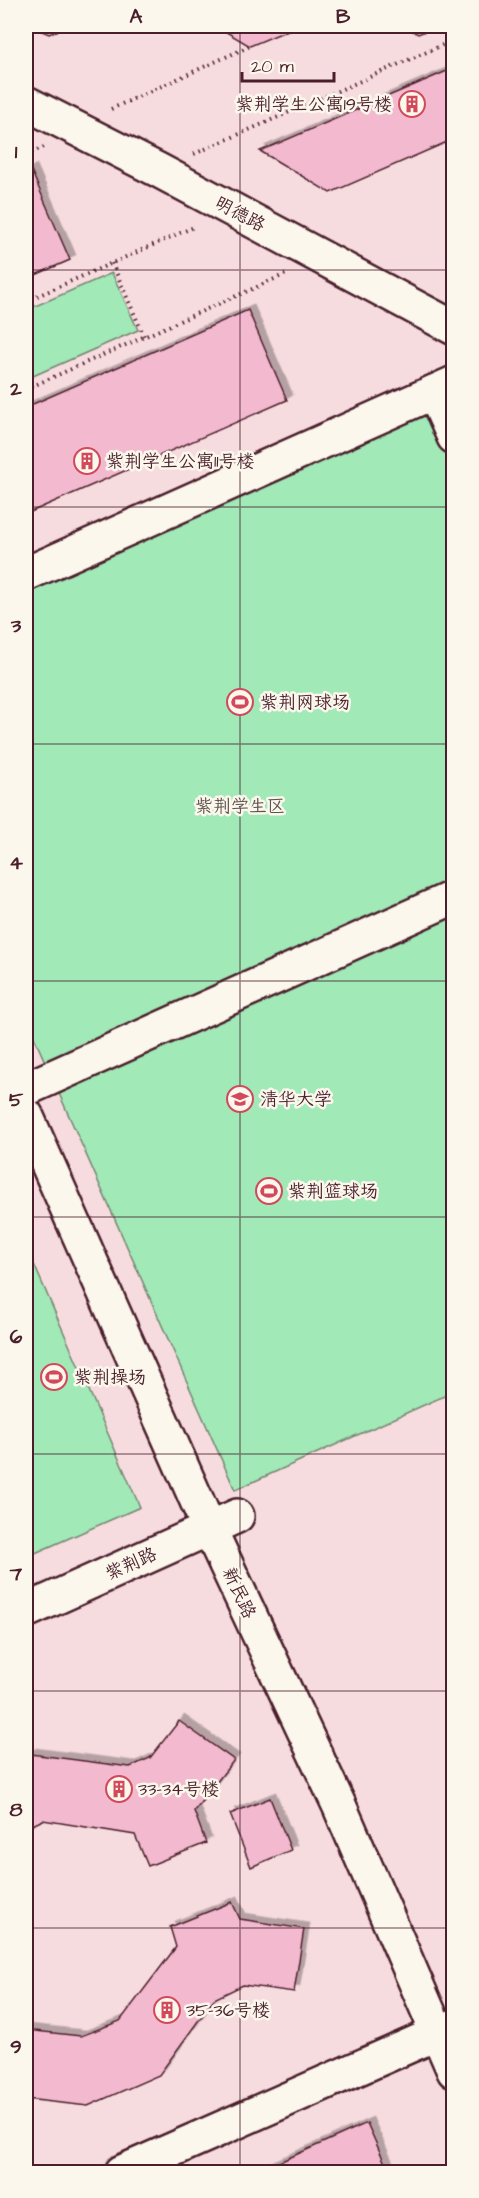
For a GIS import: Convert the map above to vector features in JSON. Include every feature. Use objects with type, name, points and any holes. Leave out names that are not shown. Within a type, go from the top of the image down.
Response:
[{"type":"street","name":"明德路","points":[[26,103],[158,170],[453,328]]},
{"type":"street","points":[[26,574],[443,387],[453,437]]},
{"type":"street","points":[[26,1089],[453,897]]},
{"type":"street","name":"新民路","points":[[26,1115],[223,1522],[339,1805],[446,2030],[453,2071]]},
{"type":"street","name":"紫荆路","points":[[26,1611],[223,1522]]},
{"type":"street","points":[[122,2172],[446,2030]]},
{"type":"path","points":[[158,170],[453,39]]},
{"type":"path","points":[[73,126],[250,46]]},
{"type":"path","points":[[26,301],[233,210]]},
{"type":"path","points":[[26,389],[322,258]]},
{"type":"path","points":[[112,263],[144,336]]},
{"type":"shaded area","name":"清华大学","points":[[26,26],[453,26],[453,2172],[26,2172]]},
{"type":"green space","points":[[112,273],[138,330],[26,379],[26,310]]},
{"type":"green space","name":"紫荆学生区","points":[[453,400],[453,1392],[235,1490],[26,1019],[26,593]]},
{"type":"green space","name":"紫荆操场","points":[[26,1246],[140,1507],[26,1557]]},
{"type":"building","points":[[30,26],[69,26],[49,34]]},
{"type":"building","points":[[216,26],[298,26],[250,46]]},
{"type":"building","points":[[404,26],[439,26],[418,34]]},
{"type":"building","name":"紫荆学生公寓19号楼","points":[[454,68],[454,139],[330,193],[260,151]]},
{"type":"building","points":[[31,170],[70,260],[26,279],[26,173]]},
{"type":"building","name":"紫荆学生公寓11号楼","points":[[248,310],[287,400],[26,514],[26,407]]},
{"type":"building","name":"33-34号楼","points":[[179,1721],[234,1760],[194,1811],[206,1843],[148,1866],[135,1835],[43,1820],[26,1828],[26,1757],[31,1754],[130,1767],[150,1758]]},
{"type":"building","points":[[270,1798],[291,1850],[251,1867],[230,1814]]},
{"type":"building","name":"35-36号楼","points":[[232,1902],[240,1919],[304,1929],[294,1992],[243,1985],[214,1999],[159,2075],[88,2106],[26,2099],[26,2030],[81,2036],[120,2021],[176,1947],[170,1927]]},
{"type":"building","points":[[367,2123],[389,2172],[257,2172]]},
{"type":"place","name":"紫荆学生公寓19号楼","points":[[412,104]]},
{"type":"place","name":"紫荆学生公寓11号楼","points":[[87,461]]},
{"type":"place","name":"紫荆网球场","points":[[240,702]]},
{"type":"place","name":"清华大学","points":[[240,1099]]},
{"type":"place","name":"紫荆篮球场","points":[[269,1191]]},
{"type":"place","name":"紫荆操场","points":[[54,1377]]},
{"type":"place","name":"33-34号楼","points":[[119,1789]]},
{"type":"place","name":"35-36号楼","points":[[167,2010]]}]
